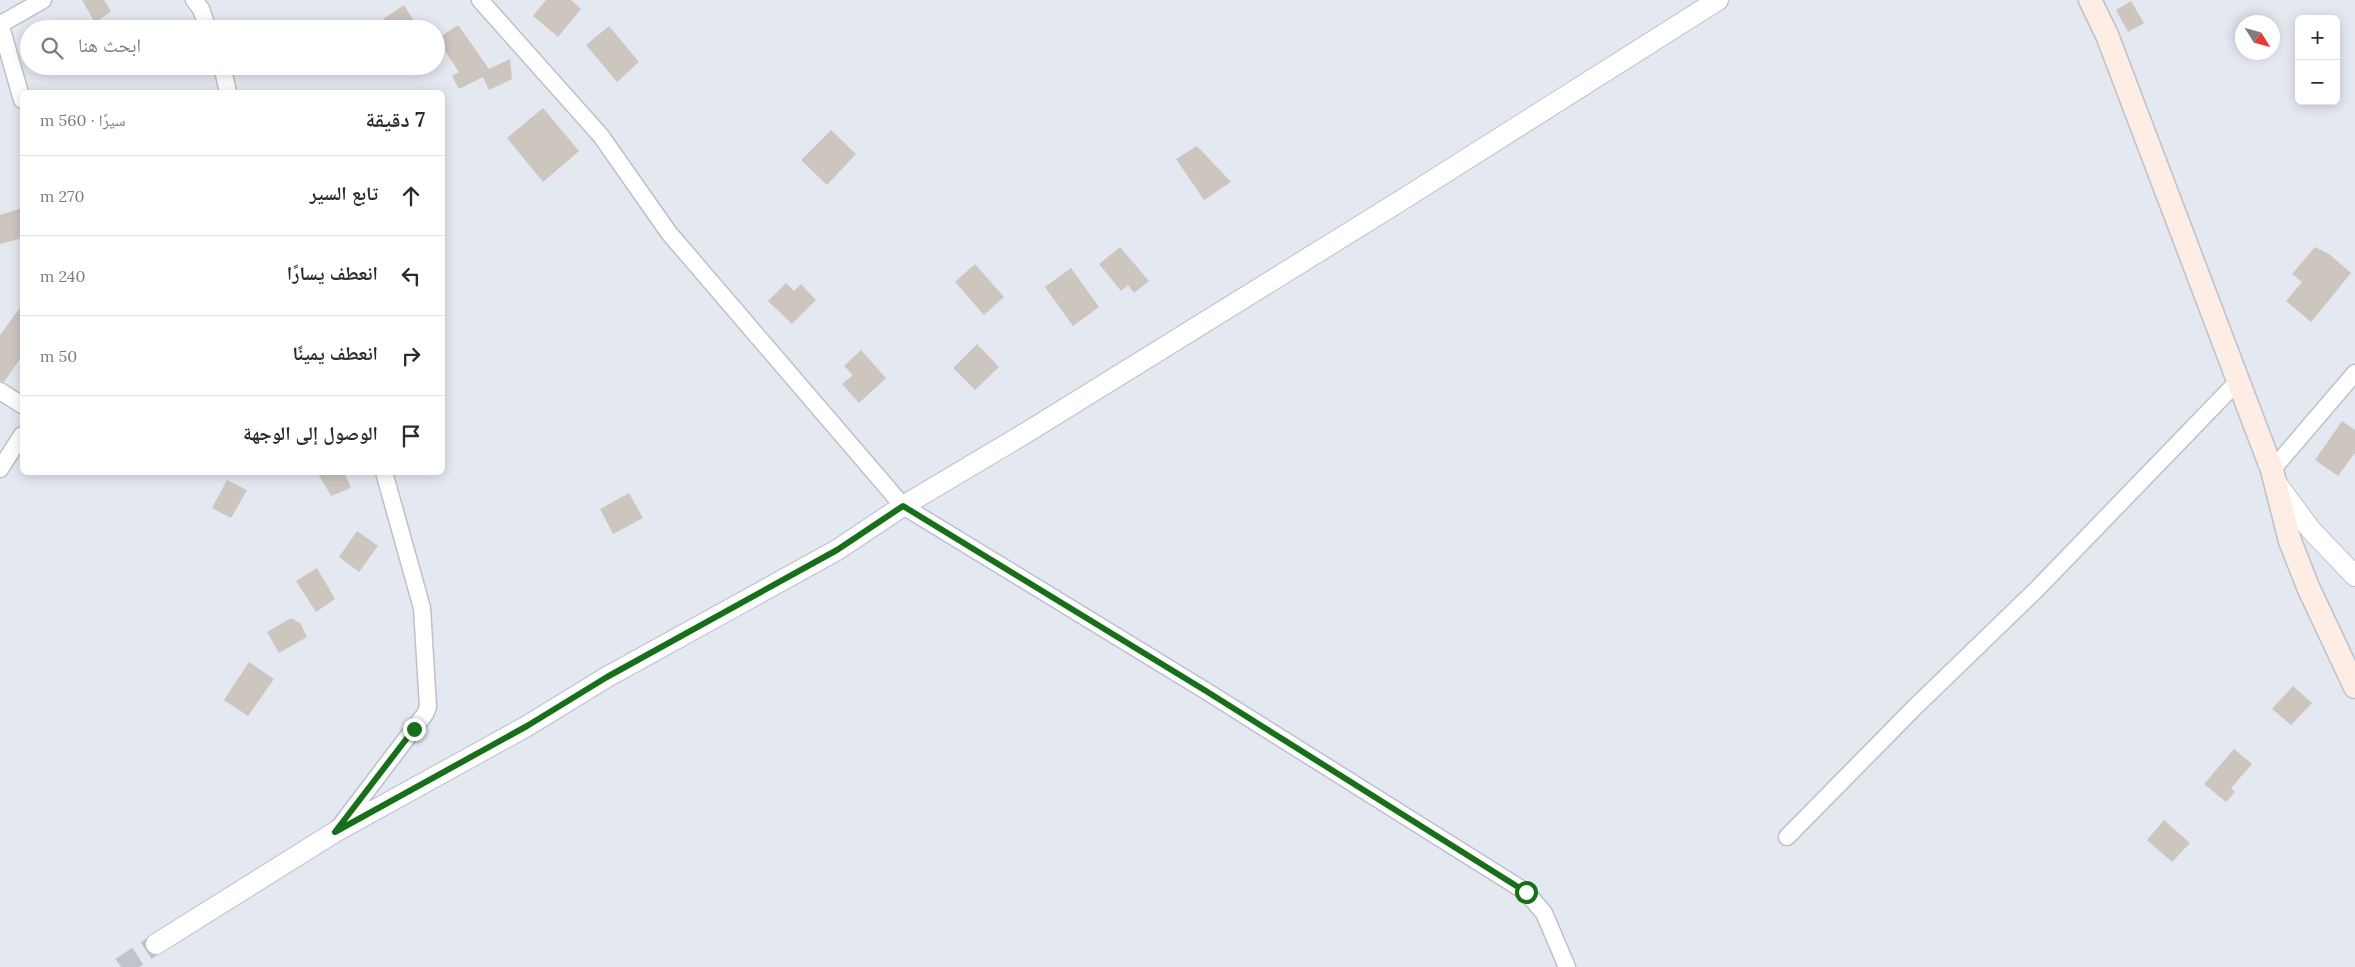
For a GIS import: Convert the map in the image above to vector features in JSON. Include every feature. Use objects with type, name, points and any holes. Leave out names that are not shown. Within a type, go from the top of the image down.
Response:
[{"type":"main road","points":[[2090,0],[2110,45],[2239,380],[2274,477],[2294,550],[2308,588],[2355,687]]},
{"type":"street","points":[[20,93],[0,24],[43,0]]},
{"type":"street","points":[[194,0],[201,9],[205,20]]},
{"type":"street","points":[[480,0],[601,136],[669,233],[903,506],[1206,691],[1526,892],[1544,914],[1567,967]]},
{"type":"street","points":[[156,944],[335,832],[527,726],[607,677],[837,550],[903,506],[1029,431],[1380,214],[1718,0]]},
{"type":"street","points":[[224,75],[228,90]]},
{"type":"street","points":[[2355,373],[2274,477],[2311,530],[2355,576]]},
{"type":"street","points":[[1787,836],[1907,715],[2037,589],[2239,380]]},
{"type":"street","points":[[0,391],[20,405]]},
{"type":"street","points":[[0,470],[20,437]]},
{"type":"street","points":[[335,832],[425,714],[428,707],[422,608],[385,475]]},
{"type":"building","points":[[82,0],[104,0],[111,11],[99,20],[93,20]]},
{"type":"building","points":[[546,0],[571,0],[581,9],[558,37],[533,16]]},
{"type":"building","points":[[2131,1],[2144,23],[2128,32],[2116,10]]},
{"type":"building","points":[[404,5],[413,20],[384,20]]},
{"type":"building","points":[[458,25],[489,69],[510,59],[512,79],[489,90],[483,77],[459,89],[452,76],[459,72],[445,51],[445,34]]},
{"type":"building","points":[[609,26],[639,62],[617,82],[586,45]]},
{"type":"building","points":[[543,108],[579,151],[543,182],[507,138]]},
{"type":"building","points":[[831,130],[856,154],[827,185],[801,160]]},
{"type":"building","points":[[1197,146],[1231,182],[1204,200],[1176,159]]},
{"type":"building","points":[[20,209],[20,239],[0,244],[0,215]]},
{"type":"building","points":[[1120,247],[1149,281],[1134,293],[1128,285],[1121,291],[1099,264]]},
{"type":"building","points":[[2315,247],[2329,254],[2351,273],[2311,322],[2286,301],[2302,282],[2292,274]]},
{"type":"building","points":[[975,264],[1004,297],[984,315],[955,282]]},
{"type":"building","points":[[1071,268],[1099,307],[1073,326],[1045,287]]},
{"type":"building","points":[[786,283],[794,291],[801,284],[816,300],[792,324],[768,301]]},
{"type":"building","points":[[20,308],[20,359],[4,382],[0,381],[0,335]]},
{"type":"building","points":[[977,344],[999,367],[975,390],[953,368]]},
{"type":"building","points":[[861,350],[886,378],[859,403],[842,384],[853,375],[844,366]]},
{"type":"building","points":[[2342,421],[2355,430],[2355,453],[2338,476],[2315,460]]},
{"type":"building","points":[[319,475],[345,475],[351,488],[331,496]]},
{"type":"building","points":[[227,480],[247,490],[231,518],[212,508]]},
{"type":"building","points":[[629,493],[643,518],[613,534],[600,509]]},
{"type":"building","points":[[357,531],[378,546],[359,572],[339,557]]},
{"type":"building","points":[[317,568],[335,599],[316,612],[296,581]]},
{"type":"building","points":[[291,618],[300,623],[307,637],[279,653],[267,632]]},
{"type":"building","points":[[249,662],[274,679],[248,716],[224,700]]},
{"type":"building","points":[[2293,686],[2312,703],[2291,725],[2272,709]]},
{"type":"building","points":[[2234,749],[2252,764],[2231,788],[2235,792],[2226,802],[2204,784]]},
{"type":"building","points":[[2164,820],[2190,843],[2172,862],[2147,840]]},
{"type":"tunnel","points":[[121,967],[156,944]]},
{"type":"route","points":[[414,729],[335,832],[527,726],[607,677],[837,550],[903,506],[1206,691],[1526,892]]}]
